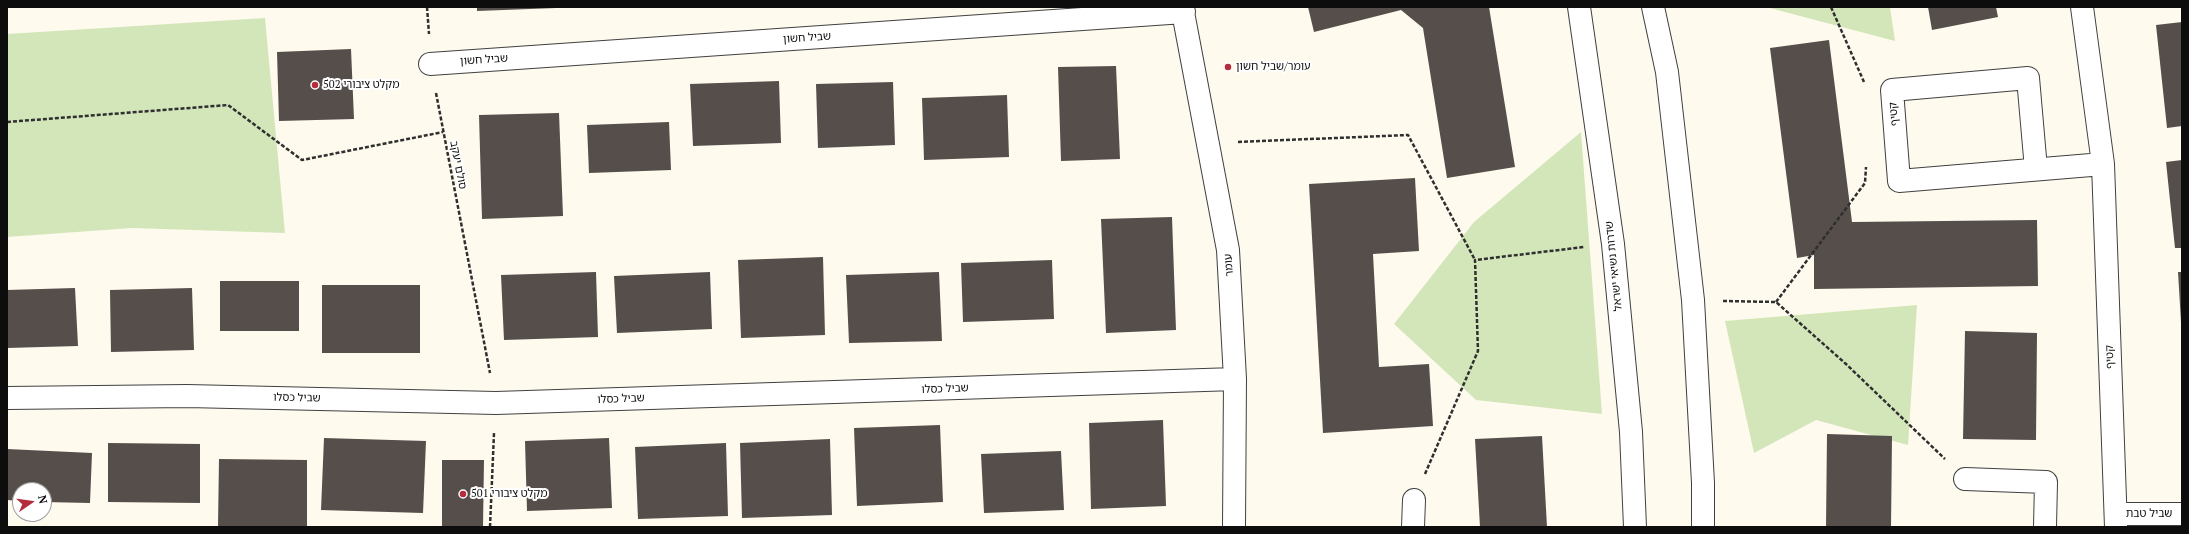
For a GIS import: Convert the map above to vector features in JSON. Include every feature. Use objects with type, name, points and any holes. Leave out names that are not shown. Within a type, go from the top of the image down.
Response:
[{"type":"street","name":"שדרות נשיאי ישראל","points":[[1579,7],[1612,244],[1631,432],[1635,527]]},
{"type":"street","points":[[1653,7],[1666,72],[1693,300],[1703,527]]},
{"type":"street","name":"קטיף","points":[[2082,7],[2103,164],[2116,521]]},
{"type":"street","name":"שביל חשון","points":[[430,64],[1183,10]]},
{"type":"street","name":"עומר","points":[[1183,10],[1228,250],[1235,379],[1234,527]]},
{"type":"street","name":"קטיף","points":[[2036,169],[2028,78],[1892,90],[1899,182],[2103,164]]},
{"type":"street","name":"שביל כסלו","points":[[7,398],[188,396],[496,403],[1235,379]]},
{"type":"street","points":[[1965,479],[2046,482],[2045,527]]},
{"type":"street","points":[[1413,527],[1414,500]]},
{"type":"street","name":"שביל טבת","points":[[2116,521],[2182,514]]},
{"type":"path","points":[[1831,7],[1865,85]]},
{"type":"path","name":"סולם יעקב","points":[[430,64],[470,269]]},
{"type":"path","points":[[7,122],[228,105],[302,160],[443,132]]},
{"type":"path","points":[[1209,143],[1408,135],[1475,260],[1478,351],[1414,500]]},
{"type":"path","points":[[1776,302],[1865,183]]},
{"type":"path","points":[[1475,260],[1612,244]]},
{"type":"path","points":[[1693,300],[1776,302],[1846,364],[1965,479]]},
{"type":"green space","points":[[1766,7],[1890,7],[1895,41]]},
{"type":"green space","points":[[265,18],[285,233],[132,228],[7,237],[7,34]]},
{"type":"green space","points":[[1581,132],[1602,414],[1476,400],[1394,324],[1474,222]]},
{"type":"green space","points":[[1917,305],[1908,445],[1816,420],[1754,453],[1725,321]]},
{"type":"building","points":[[477,7],[556,7],[556,8],[477,11]]},
{"type":"building","points":[[1308,7],[1489,7],[1515,167],[1447,178],[1423,28],[1401,10],[1314,32]]},
{"type":"building","points":[[1928,7],[1996,7],[1998,17],[1932,30]]},
{"type":"building","points":[[2182,22],[2182,126],[2167,128],[2156,25]]},
{"type":"building","points":[[1829,40],[1852,222],[2037,220],[2038,286],[1814,289],[1814,255],[1797,258],[1770,48]]},
{"type":"building","name":"מקלט ציבורי 502","points":[[351,49],[354,119],[279,121],[277,52]]},
{"type":"building","points":[[1116,66],[1120,159],[1061,161],[1058,67]]},
{"type":"building","points":[[779,81],[781,143],[693,146],[690,84]]},
{"type":"building","points":[[893,82],[895,145],[818,148],[816,84]]},
{"type":"building","points":[[1007,95],[1009,157],[924,160],[922,98]]},
{"type":"building","points":[[559,113],[563,216],[482,219],[479,115]]},
{"type":"building","points":[[669,122],[671,170],[589,173],[587,125]]},
{"type":"building","points":[[2182,160],[2182,248],[2175,248],[2166,162]]},
{"type":"building","points":[[1415,178],[1419,251],[1373,254],[1379,367],[1429,364],[1433,426],[1323,433],[1309,184]]},
{"type":"building","points":[[1172,217],[1176,330],[1106,333],[1101,219]]},
{"type":"building","points":[[823,257],[825,335],[741,338],[738,260]]},
{"type":"building","points":[[1052,260],[1054,319],[963,322],[961,263]]},
{"type":"building","points":[[596,272],[598,337],[504,340],[501,275]]},
{"type":"building","points":[[710,272],[712,329],[617,333],[614,276]]},
{"type":"building","points":[[939,272],[942,341],[849,343],[846,275]]},
{"type":"building","points":[[2178,272],[2182,272],[2182,322],[2181,322]]},
{"type":"building","points":[[220,281],[299,281],[299,331],[220,331]]},
{"type":"building","points":[[322,285],[420,285],[420,353],[322,353]]},
{"type":"building","points":[[75,288],[78,346],[7,348],[7,290]]},
{"type":"building","points":[[192,288],[194,350],[111,352],[110,290]]},
{"type":"building","points":[[1965,331],[2037,333],[2036,440],[1963,439]]},
{"type":"building","points":[[1163,420],[1166,506],[1091,509],[1089,423]]},
{"type":"building","points":[[940,425],[943,502],[857,506],[854,428]]},
{"type":"building","points":[[1827,434],[1892,436],[1891,527],[1826,527]]},
{"type":"building","points":[[1542,436],[1547,527],[1480,527],[1475,439]]},
{"type":"building","points":[[324,438],[426,441],[423,513],[321,510]]},
{"type":"building","points":[[609,438],[612,508],[527,511],[525,441]]},
{"type":"building","points":[[830,439],[832,515],[742,518],[740,443]]},
{"type":"building","points":[[108,443],[200,444],[200,503],[108,502]]},
{"type":"building","points":[[726,443],[728,516],[638,519],[635,447]]},
{"type":"building","points":[[7,449],[92,453],[90,503],[52,502],[52,482],[12,482],[12,500],[7,500]]},
{"type":"building","points":[[1061,451],[1064,510],[984,513],[981,454]]},
{"type":"building","points":[[219,459],[307,460],[307,527],[218,527]]},
{"type":"building","name":"מקלט ציבורי 501","points":[[442,460],[484,460],[483,527],[442,527]]},
{"type":"place","name":"עומר/שביל חשון","points":[[1228,67]]},
{"type":"place","name":"מקלט ציבורי 502","points":[[315,85]]},
{"type":"place","name":"מקלט ציבורי 501","points":[[463,494]]}]
